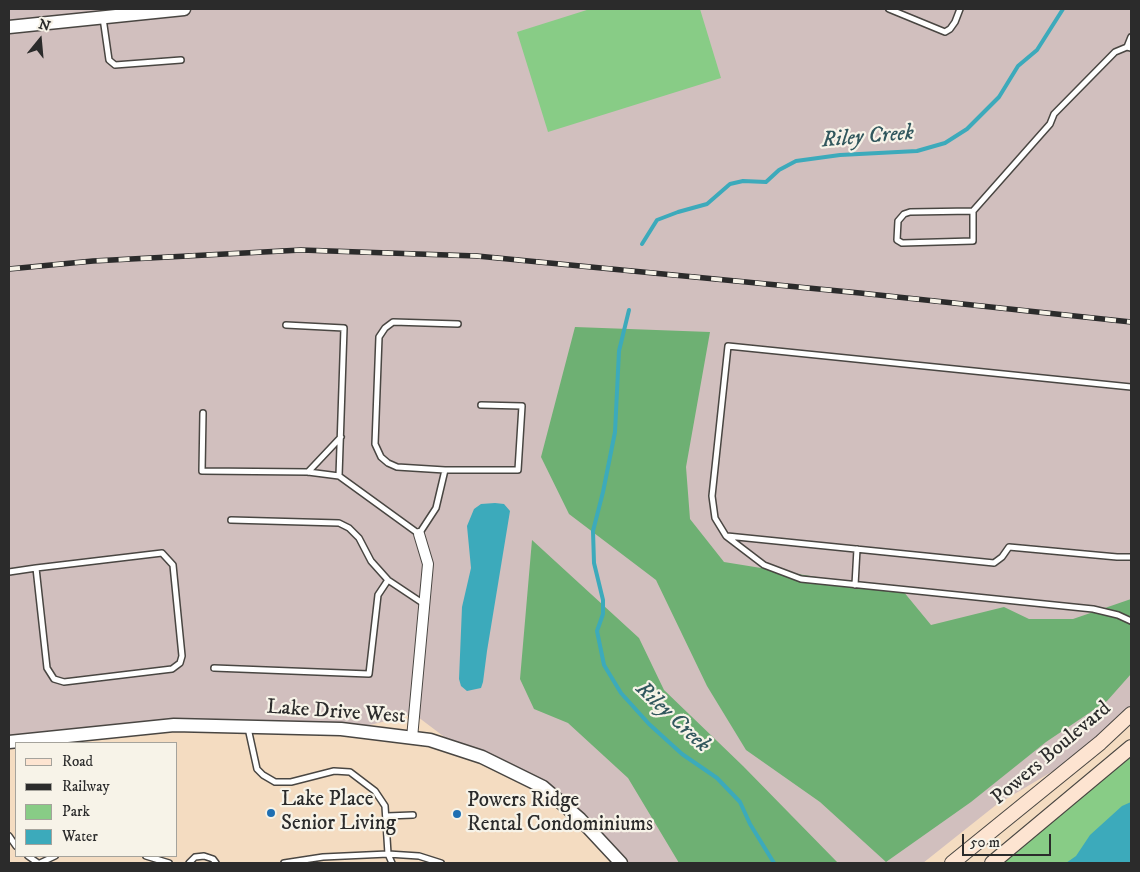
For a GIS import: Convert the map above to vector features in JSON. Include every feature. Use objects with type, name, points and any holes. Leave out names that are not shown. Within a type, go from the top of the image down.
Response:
[{"type":"main road","name":"Powers Boulevard","points":[[952,863],[1100,742],[1131,714]]},
{"type":"main road","points":[[992,863],[1131,747]]},
{"type":"street","points":[[9,27],[159,10],[184,9]]},
{"type":"street","points":[[412,738],[428,564],[419,534]]},
{"type":"street","name":"Lake Drive West","points":[[9,742],[174,725],[342,730],[430,740],[482,757],[543,787],[580,819],[621,863]]},
{"type":"lane","points":[[889,9],[945,32],[955,22],[960,9]]},
{"type":"lane","points":[[102,17],[109,60],[115,65],[182,60]]},
{"type":"lane","points":[[973,211],[910,212],[904,214],[898,221],[898,240],[902,243],[973,241],[973,211],[1050,124],[1054,114],[1115,52],[1129,47],[1131,37]]},
{"type":"lane","points":[[458,324],[393,322],[384,328],[379,337],[375,444],[381,457],[397,467],[445,470],[518,470],[522,406],[481,405]]},
{"type":"lane","points":[[286,325],[344,328],[339,476]]},
{"type":"lane","points":[[1131,387],[728,346],[712,496],[716,518],[726,536],[764,565],[800,579],[1093,609],[1118,614],[1131,621]]},
{"type":"lane","points":[[203,413],[202,471],[308,472],[339,476],[419,534],[436,508],[445,470]]},
{"type":"lane","points":[[308,472],[341,437]]},
{"type":"lane","points":[[231,520],[339,523],[349,528],[358,538],[371,561],[388,580],[424,604]]},
{"type":"lane","points":[[726,536],[994,563],[1002,557],[1009,547],[1116,557],[1131,556]]},
{"type":"lane","points":[[855,584],[857,549]]},
{"type":"lane","points":[[9,572],[36,568],[162,553],[173,566],[182,656],[180,663],[172,669],[64,682],[54,679],[47,668],[36,568]]},
{"type":"lane","points":[[214,668],[369,674],[378,595],[388,580]]},
{"type":"lane","points":[[248,727],[254,759],[262,776],[275,782],[291,782],[334,771],[350,772],[375,791],[386,806],[388,854],[392,863]]},
{"type":"lane","points":[[386,816],[413,815]]},
{"type":"lane","points":[[284,863],[323,857],[388,854],[419,856],[441,863]]},
{"type":"lane","points":[[189,863],[194,857],[204,856],[213,859],[216,863]]},
{"type":"lane","points":[[39,863],[53,857]]},
{"type":"lane","points":[[149,857],[169,863]]},
{"type":"shaded area","points":[[9,9],[1131,9],[1131,713],[1100,743],[996,805],[923,863],[621,863],[605,845],[522,776],[463,751],[414,714],[350,730],[110,732],[9,742]]},
{"type":"green space","points":[[590,9],[700,9],[721,78],[548,132],[517,32]]},
{"type":"green space","points":[[575,327],[710,332],[686,467],[690,519],[724,562],[903,591],[931,625],[1004,607],[1029,619],[1073,619],[1131,599],[1131,674],[1107,701],[1046,742],[971,802],[886,862],[820,802],[746,750],[707,686],[656,580],[569,514],[541,457]]},
{"type":"green space","points":[[532,540],[639,638],[664,690],[743,766],[838,863],[679,863],[628,778],[568,723],[534,709],[520,679]]},
{"type":"green space","points":[[1131,747],[1131,863],[992,863]]},
{"type":"water","points":[[481,504],[504,504],[510,511],[483,682],[481,688],[467,691],[461,686],[459,679],[462,607],[471,568],[467,526],[474,509]]},
{"type":"water","points":[[1131,802],[1131,863],[1066,863],[1076,856],[1090,835],[1122,806]]},
{"type":"waterway","name":"Riley Creek","points":[[642,244],[657,220],[707,204],[730,184],[743,181],[766,182],[779,170],[796,161],[840,155],[917,151],[945,143],[967,129],[999,97],[1018,66],[1037,50],[1063,9]]},
{"type":"waterway","name":"Riley Creek","points":[[629,310],[619,351],[615,432],[593,531],[594,563],[603,600],[603,614],[597,631],[604,665],[621,693],[649,724],[682,754],[717,778],[740,802],[750,824],[774,863]]},
{"type":"railway","points":[[9,269],[93,261],[301,250],[477,256],[860,293],[1131,322]]},
{"type":"place","name":"Lake Place Senior Living","points":[[271,813]]},
{"type":"place","name":"Powers Ridge Rental Condominiums","points":[[457,814]]}]
